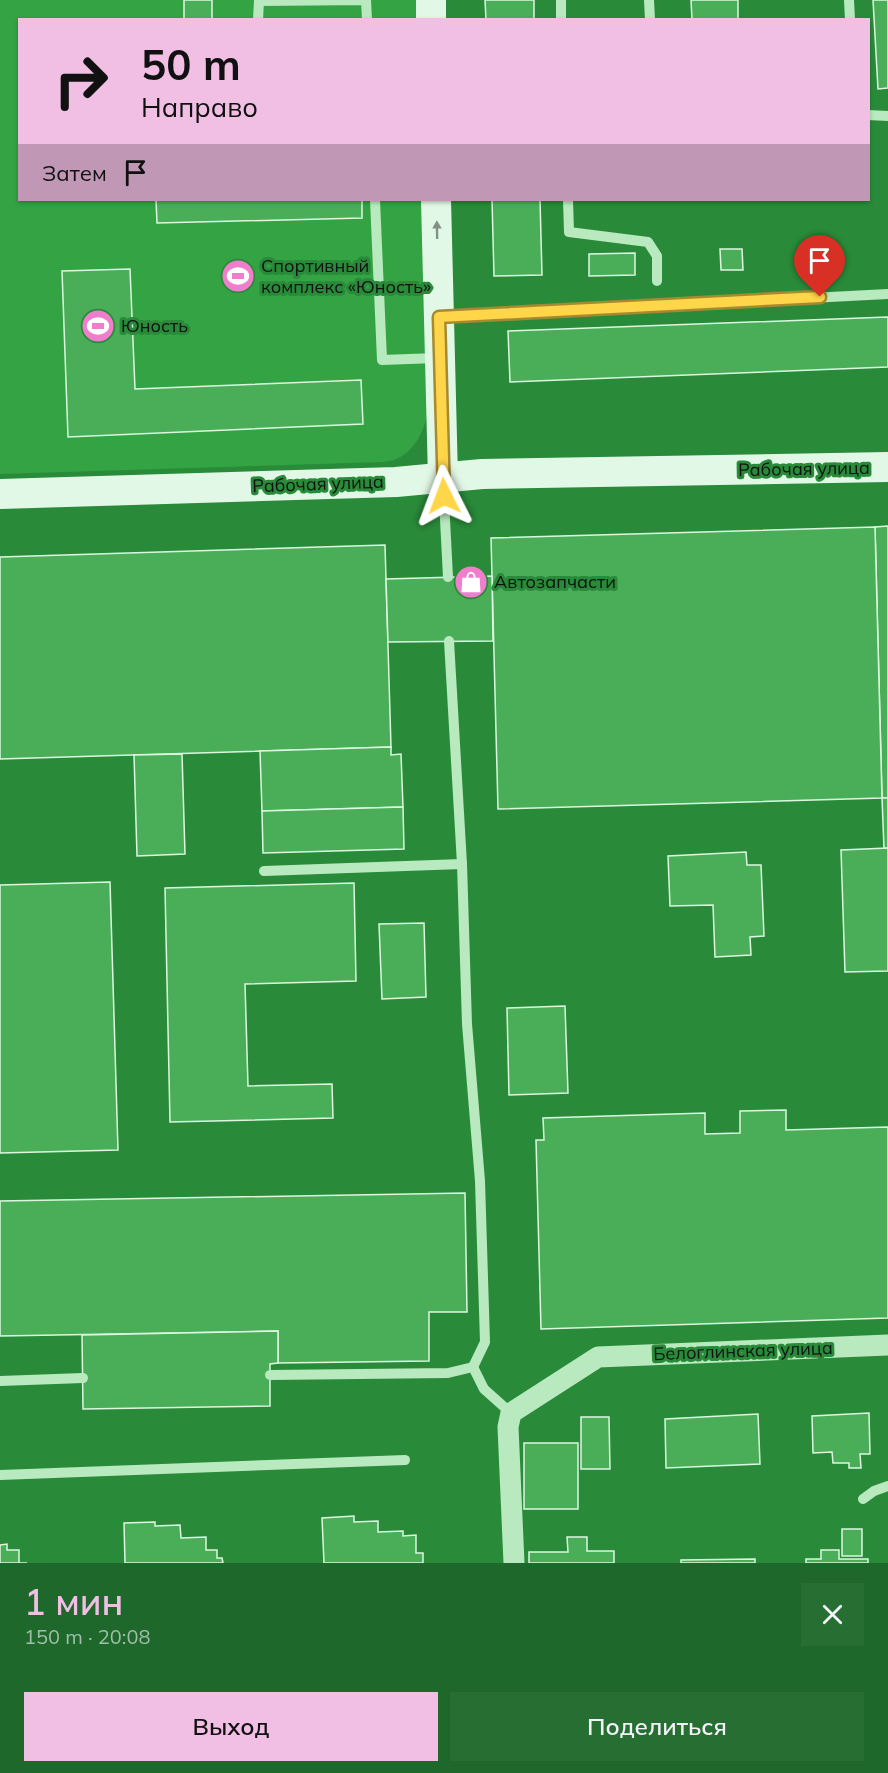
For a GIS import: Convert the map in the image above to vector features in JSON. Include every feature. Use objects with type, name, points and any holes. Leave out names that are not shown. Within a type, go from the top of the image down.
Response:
[{"type":"main road","points":[[431,0],[431,18]]},
{"type":"main road","points":[[436,201],[443,478]]},
{"type":"main road","name":"Рабочая улица","points":[[0,494],[396,482],[482,474],[888,467]]},
{"type":"street","name":"Белоглинская улица","points":[[511,1413],[598,1357],[888,1345]]},
{"type":"street","points":[[511,1413],[508,1427],[514,1563]]},
{"type":"lane","points":[[258,18],[258,1],[366,0],[367,18]]},
{"type":"lane","points":[[561,0],[561,18]]},
{"type":"lane","points":[[649,0],[650,18]]},
{"type":"lane","points":[[849,0],[850,18]]},
{"type":"lane","points":[[870,115],[888,116]]},
{"type":"lane","points":[[375,201],[382,360],[440,358]]},
{"type":"lane","points":[[568,201],[569,232],[648,242],[657,256],[657,281]]},
{"type":"lane","points":[[439,317],[888,294]]},
{"type":"lane","points":[[443,478],[448,577]]},
{"type":"lane","points":[[448,640],[462,864],[467,1024],[480,1181],[485,1342],[473,1367]]},
{"type":"lane","points":[[264,871],[462,864]]},
{"type":"lane","points":[[270,1375],[448,1373],[473,1367]]},
{"type":"lane","points":[[473,1367],[484,1389],[511,1413]]},
{"type":"lane","points":[[0,1381],[83,1378]]},
{"type":"lane","points":[[0,1475],[405,1460]]},
{"type":"lane","points":[[863,1499],[874,1491],[888,1486]]},
{"type":"green space","name":"Спортивный комплекс «Юность»","points":[[0,0],[416,0],[416,18],[18,18],[18,201],[422,201],[428,412],[419,438],[408,452],[401,457],[383,462],[0,474]]},
{"type":"building","points":[[184,0],[212,0],[212,18],[184,18]]},
{"type":"building","points":[[485,0],[534,0],[534,18],[486,18]]},
{"type":"building","points":[[691,0],[738,0],[738,18],[692,18]]},
{"type":"building","points":[[873,0],[888,0],[888,88],[878,89]]},
{"type":"building","points":[[156,201],[362,201],[362,218],[157,223]]},
{"type":"building","points":[[492,201],[540,201],[542,275],[494,276]]},
{"type":"building","points":[[720,249],[742,249],[743,270],[721,270]]},
{"type":"building","points":[[635,253],[635,275],[589,276],[589,254]]},
{"type":"building","name":"Юность","points":[[130,269],[135,389],[361,380],[363,424],[68,437],[62,271]]},
{"type":"building","points":[[888,317],[888,367],[510,382],[508,331]]},
{"type":"building","points":[[888,526],[888,798],[882,798],[875,527]]},
{"type":"building","points":[[875,527],[882,798],[498,809],[491,538]]},
{"type":"building","points":[[385,545],[391,747],[0,759],[0,557]]},
{"type":"building","points":[[492,576],[493,641],[388,642],[386,579]]},
{"type":"building","points":[[391,747],[391,755],[401,754],[403,807],[262,811],[260,751]]},
{"type":"building","points":[[182,754],[185,854],[137,856],[134,755]]},
{"type":"building","points":[[882,798],[888,798],[888,848],[884,849]]},
{"type":"building","points":[[403,807],[404,849],[263,853],[262,811]]},
{"type":"building","points":[[888,848],[888,971],[845,972],[841,850]]},
{"type":"building","points":[[746,852],[747,865],[761,865],[764,936],[750,937],[751,955],[715,957],[713,905],[670,906],[668,856]]},
{"type":"building","points":[[110,882],[118,1150],[0,1153],[0,885]]},
{"type":"building","points":[[354,883],[356,981],[245,984],[248,1086],[332,1084],[333,1118],[170,1122],[165,888]]},
{"type":"building","points":[[424,923],[426,997],[382,999],[379,924]]},
{"type":"building","points":[[565,1006],[568,1093],[509,1095],[507,1008]]},
{"type":"building","points":[[786,1110],[786,1130],[888,1127],[888,1318],[541,1329],[536,1140],[544,1140],[543,1118],[705,1113],[705,1134],[740,1133],[740,1111]]},
{"type":"building","points":[[465,1193],[467,1312],[429,1312],[429,1361],[278,1363],[278,1331],[0,1336],[0,1201]]},
{"type":"building","points":[[278,1331],[278,1363],[270,1364],[270,1406],[83,1409],[82,1335]]},
{"type":"building","points":[[869,1413],[870,1454],[860,1454],[861,1468],[849,1468],[849,1463],[833,1463],[832,1452],[813,1453],[812,1416]]},
{"type":"building","points":[[758,1414],[760,1464],[666,1468],[665,1419]]},
{"type":"building","points":[[581,1417],[609,1417],[610,1469],[581,1469]]},
{"type":"building","points":[[524,1443],[578,1443],[578,1509],[524,1509]]},
{"type":"building","points":[[354,1516],[354,1522],[378,1521],[378,1532],[403,1531],[403,1536],[416,1535],[416,1553],[423,1553],[423,1563],[324,1563],[322,1518]]},
{"type":"building","points":[[155,1522],[155,1526],[180,1525],[181,1538],[206,1537],[206,1550],[217,1550],[217,1558],[222,1558],[223,1563],[125,1563],[124,1523]]},
{"type":"building","points":[[842,1529],[862,1529],[862,1556],[842,1556]]},
{"type":"building","points":[[567,1537],[587,1537],[587,1551],[614,1551],[614,1563],[529,1563],[529,1552],[568,1552]]},
{"type":"building","points":[[7,1544],[7,1550],[19,1550],[19,1563],[0,1563],[0,1545]]},
{"type":"building","points":[[821,1550],[839,1550],[839,1559],[868,1559],[868,1563],[806,1563],[806,1559],[821,1559]]},
{"type":"building","points":[[755,1559],[755,1563],[681,1563],[681,1560]]},
{"type":"place","name":"Спортивный комплекс «Юность»","points":[[238,276]]},
{"type":"place","name":"Юность","points":[[98,326]]},
{"type":"place","name":"Автозапчасти","points":[[471,582]]},
{"type":"route","points":[[444,496],[439,317],[820,297]]}]
